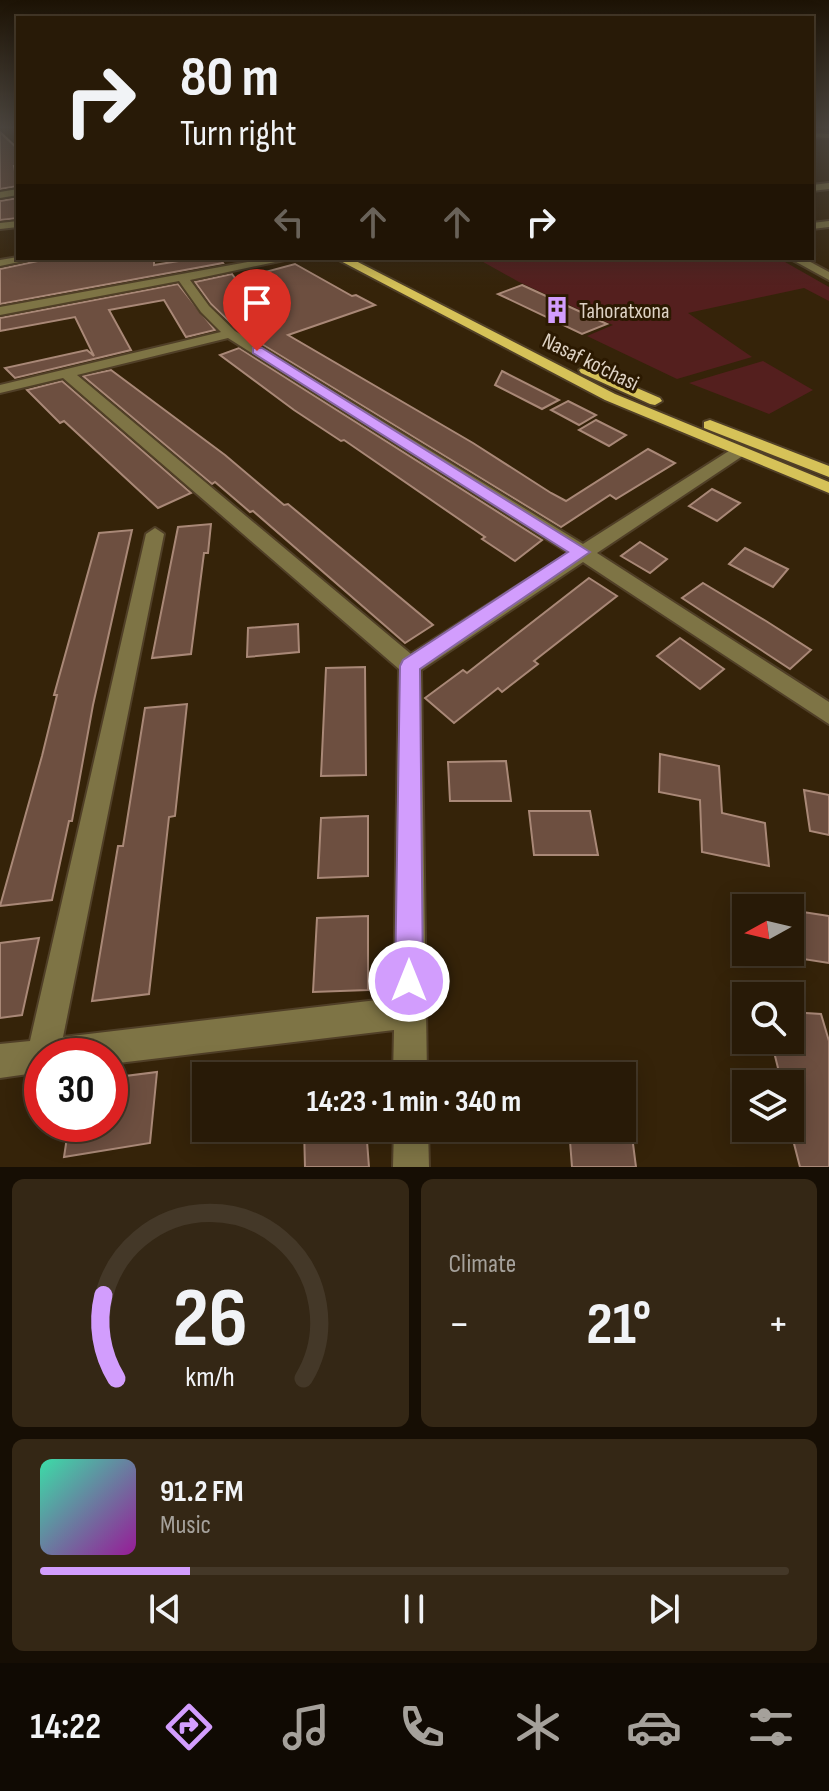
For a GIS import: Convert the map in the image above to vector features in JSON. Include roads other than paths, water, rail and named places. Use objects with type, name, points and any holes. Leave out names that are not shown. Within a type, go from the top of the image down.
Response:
[{"type":"main road","name":"Nasaf ko‘chasi","points":[[345,260],[610,397],[829,488]]},
{"type":"main road","name":"Nasaf ko‘chasi","points":[[372,260],[594,374],[731,434],[829,472]]},
{"type":"street","points":[[0,311],[277,260]]},
{"type":"street","points":[[799,260],[829,277]]},
{"type":"street","points":[[182,277],[205,309],[230,334],[581,552],[829,714]]},
{"type":"street","points":[[0,389],[230,334]]},
{"type":"street","points":[[68,375],[410,666],[410,1062]]},
{"type":"street","points":[[410,666],[738,452]]},
{"type":"street","points":[[47,1038],[155,534]]},
{"type":"street","points":[[128,1046],[409,1012]]},
{"type":"street","points":[[0,1061],[24,1058]]},
{"type":"street","points":[[411,1142],[411,1167]]},
{"type":"place","name":"Tahoratxona","points":[[557,310]]}]
